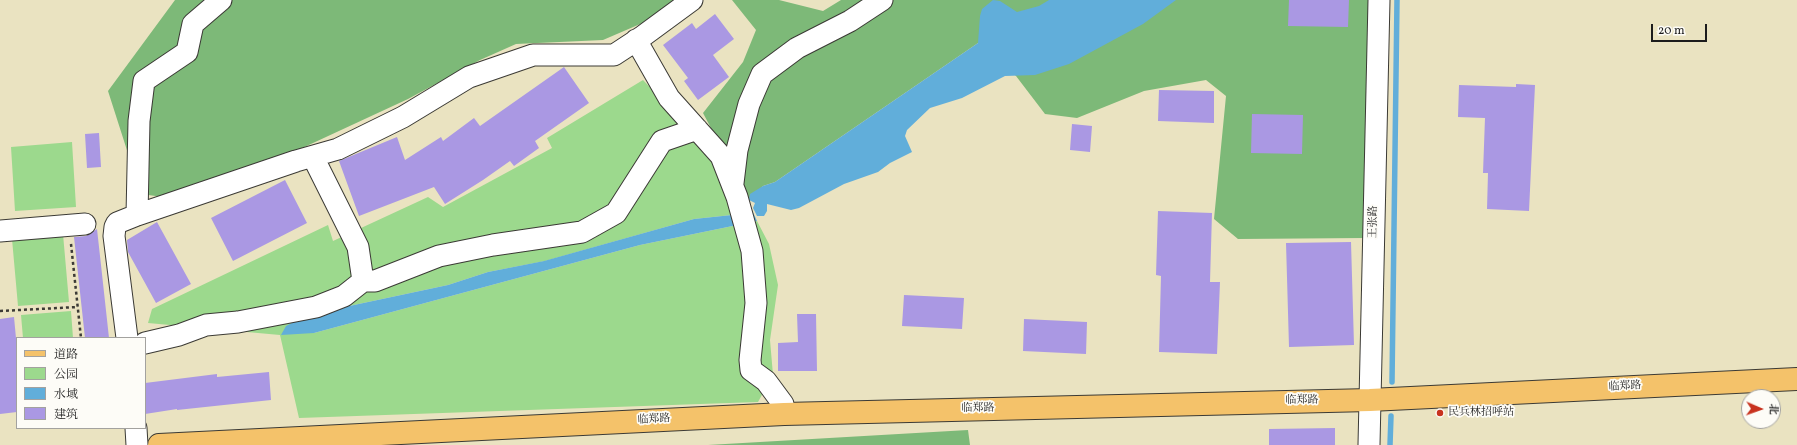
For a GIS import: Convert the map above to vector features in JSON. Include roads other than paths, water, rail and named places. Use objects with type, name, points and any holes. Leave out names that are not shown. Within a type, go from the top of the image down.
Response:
[{"type":"main road","name":"临郑路","points":[[159,445],[784,414],[1370,400],[1797,379]]},
{"type":"street","points":[[137,215],[139,121],[144,81],[187,52],[193,24],[221,0]]},
{"type":"street","points":[[127,337],[113,231],[117,224],[137,215],[338,149],[403,117],[469,77],[533,55],[614,55],[692,0]]},
{"type":"street","points":[[732,186],[737,150],[749,104],[762,74],[797,48],[850,21],[882,0]]},
{"type":"street","name":"王张路","points":[[1369,445],[1379,0]]},
{"type":"street","points":[[636,40],[669,98],[721,156],[752,251],[756,303],[750,360],[752,370],[766,381],[783,404],[784,414]]},
{"type":"street","points":[[146,343],[206,326],[238,322],[316,307],[344,296],[364,281],[375,281],[439,256],[492,245],[582,232],[616,213],[662,141],[697,129]]},
{"type":"street","points":[[313,157],[358,247],[364,281]]},
{"type":"street","points":[[0,230],[77,225]]},
{"type":"street","points":[[136,429],[137,445]]},
{"type":"water","points":[[993,0],[1000,1],[1017,12],[1039,6],[1049,0],[1176,0],[1143,24],[1069,64],[1035,75],[1005,76],[962,98],[930,108],[907,130],[905,136],[912,152],[890,163],[878,172],[844,184],[799,208],[791,210],[767,204],[767,211],[764,216],[757,216],[753,208],[755,203],[749,200],[750,194],[763,186],[775,182],[978,43],[982,9]]},
{"type":"water","points":[[752,210],[757,221],[640,245],[314,333],[281,335],[286,326],[307,315],[448,285],[488,272],[544,261],[694,219],[732,215]]},
{"type":"waterway","points":[[1392,382],[1397,0]]},
{"type":"waterway","points":[[1390,445],[1391,416]]},
{"type":"place","name":"民兵林招呼站","points":[[1440,413]]}]
